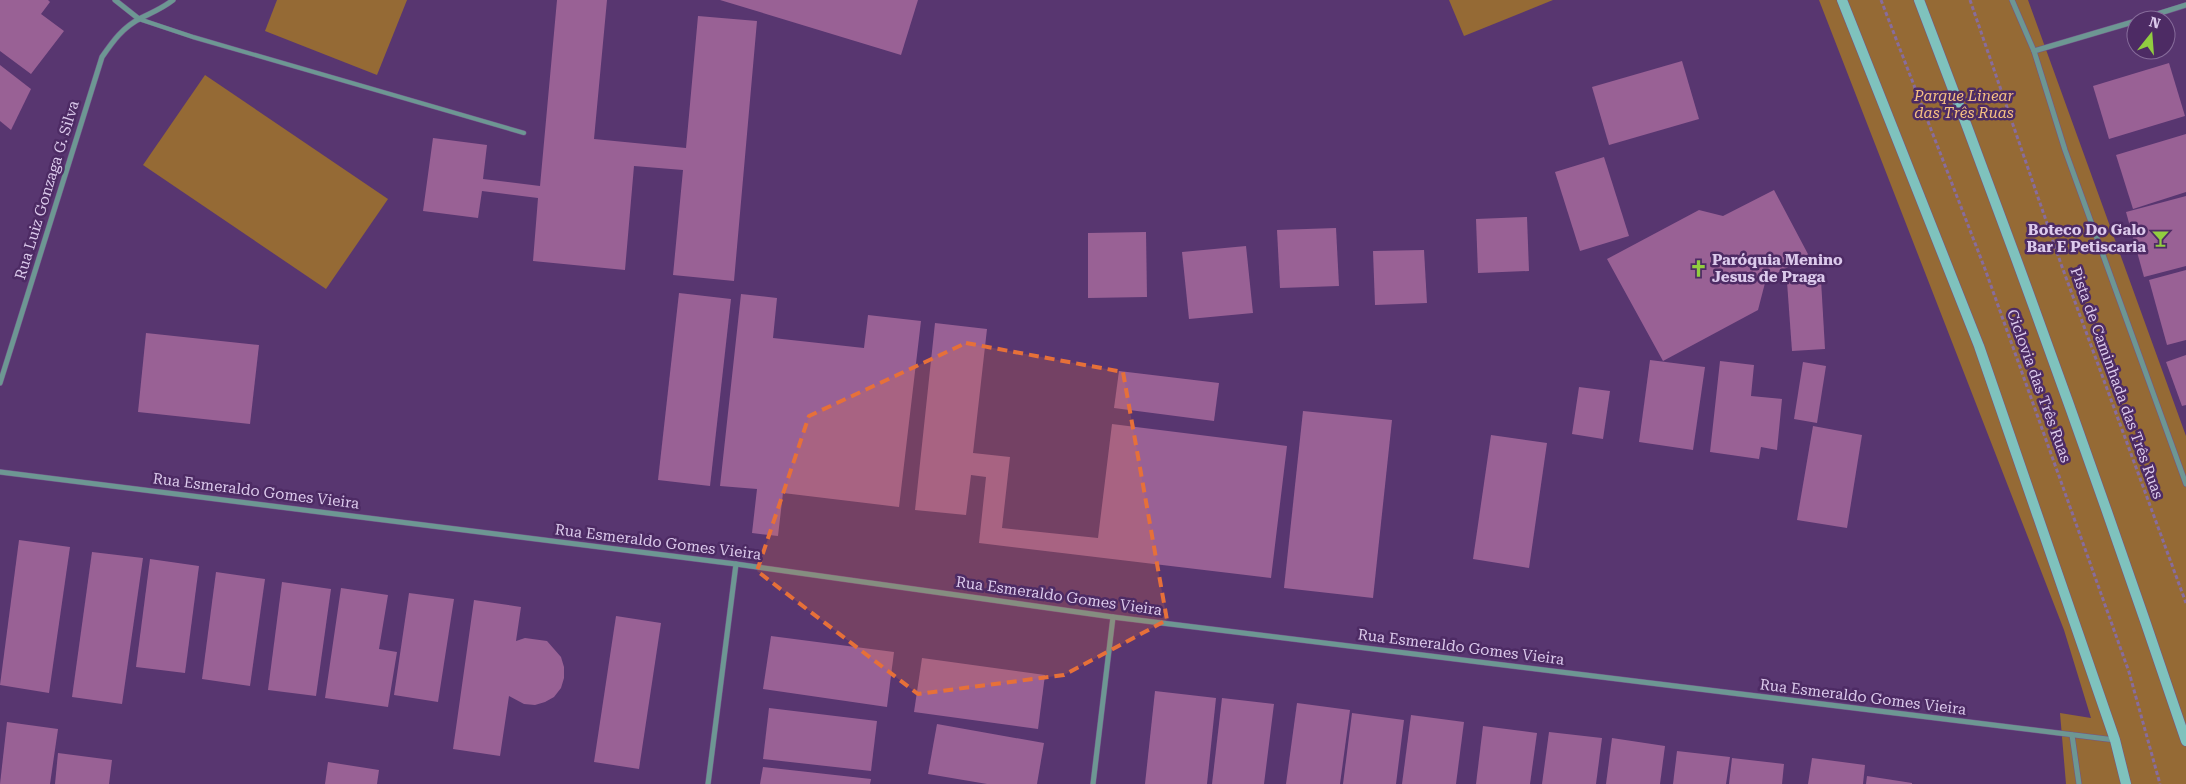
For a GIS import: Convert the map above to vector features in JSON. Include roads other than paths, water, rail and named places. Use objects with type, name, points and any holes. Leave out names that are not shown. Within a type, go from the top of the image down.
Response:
[{"type":"main road","points":[[1842,0],[1979,346],[2115,740],[2126,784]]},
{"type":"main road","points":[[1919,0],[1998,208],[2144,617],[2186,741]]},
{"type":"street","points":[[115,0],[139,19]]},
{"type":"street","name":"Rua Luiz Gonzaga G. Silva","points":[[0,383],[102,57],[116,36],[139,19],[164,8],[173,0]]},
{"type":"street","points":[[2012,0],[2034,51],[2065,150],[2186,484]]},
{"type":"street","points":[[2170,10],[2186,5]]},
{"type":"street","points":[[2034,51],[2126,23]]},
{"type":"street","name":"Rua Esmeraldo Gomes Vieira","points":[[0,472],[736,564],[1113,617],[2115,740]]},
{"type":"street","points":[[708,784],[736,564]]},
{"type":"street","points":[[1093,784],[1113,617]]},
{"type":"street","points":[[2072,735],[2079,784]]},
{"type":"lane","points":[[139,19],[193,37],[524,133]]},
{"type":"place","name":"Boteco Do Galo Bar E Petiscaria","points":[[2160,239]]},
{"type":"place","name":"Paróquia Menino Jesus de Praga","points":[[1698,269]]},
{"type":"park label","name":"Parque Linear das Três Ruas","points":[[1964,104]]}]
